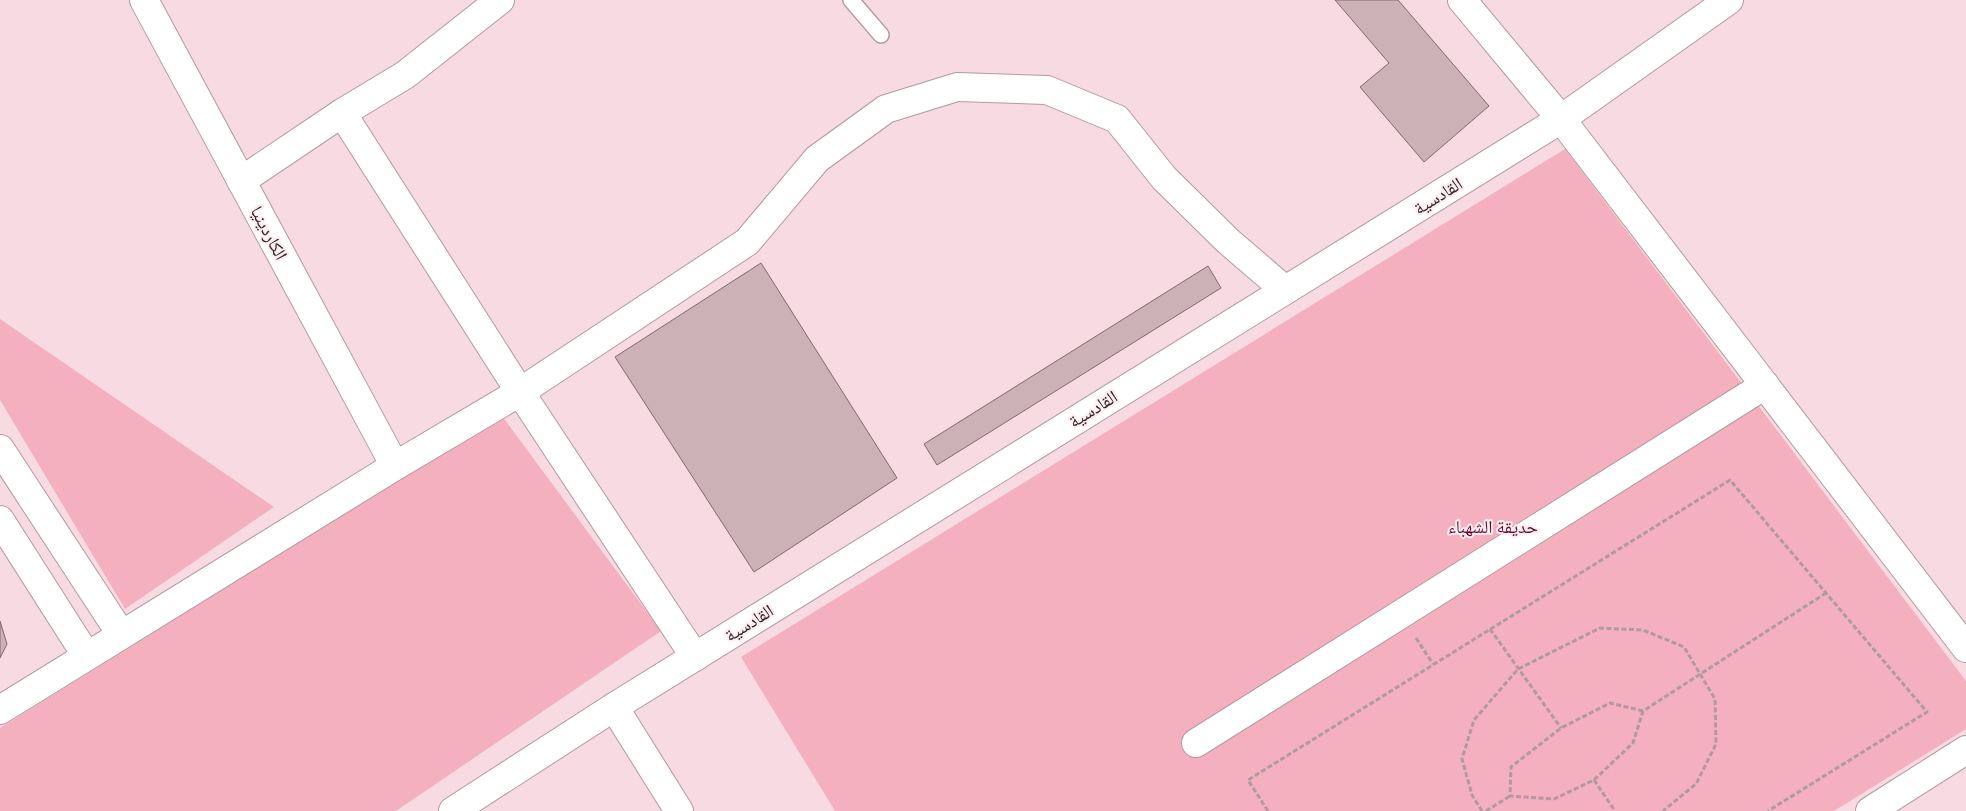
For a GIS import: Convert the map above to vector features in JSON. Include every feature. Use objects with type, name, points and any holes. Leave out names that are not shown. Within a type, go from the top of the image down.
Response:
[{"type":"street","name":"الكاردينيا","points":[[144,0],[395,466]]},
{"type":"street","points":[[241,181],[342,113],[405,75],[500,0]]},
{"type":"street","points":[[1462,0],[1561,119],[1966,648]]},
{"type":"street","name":"القادسية","points":[[453,811],[614,707],[1561,119],[1729,0]]},
{"type":"street","points":[[0,710],[86,655],[395,466],[520,392],[747,242],[817,159],[886,109],[957,88],[1047,90],[1117,119],[1164,178],[1228,242],[1285,290]]},
{"type":"street","points":[[342,113],[520,392],[695,657]]},
{"type":"street","points":[[1196,743],[1765,385]]},
{"type":"street","points":[[0,449],[121,634]]},
{"type":"street","points":[[0,520],[86,655]]},
{"type":"street","points":[[614,707],[679,811]]},
{"type":"street","points":[[1870,811],[1966,750]]},
{"type":"lane","points":[[851,0],[881,36]]},
{"type":"path","points":[[1268,811],[1248,780],[1730,480],[1927,712],[1768,811]]},
{"type":"path","points":[[1486,811],[1510,796],[1554,799],[1594,780],[1633,743],[1643,711],[1826,594]]},
{"type":"path","points":[[1482,811],[1472,795],[1462,759],[1474,720],[1518,669],[1600,628],[1644,630],[1684,647],[1715,699],[1716,744],[1696,784],[1663,811]]},
{"type":"path","points":[[1490,629],[1560,728]]},
{"type":"path","points":[[1510,796],[1511,768],[1560,728],[1610,703],[1643,711]]},
{"type":"path","points":[[1594,780],[1615,811]]},
{"type":"green space","name":"حديقة الشهباء","points":[[1565,149],[1966,681],[1966,729],[1834,811],[835,811],[741,657]]},
{"type":"green space","points":[[0,319],[274,507],[125,609],[0,400]]},
{"type":"green space","points":[[502,416],[661,631],[396,811],[0,811],[0,728]]},
{"type":"building","points":[[1335,0],[1398,0],[1489,106],[1424,162],[1360,87],[1389,63]]},
{"type":"building","points":[[761,263],[897,478],[754,572],[615,357]]},
{"type":"building","points":[[1208,266],[1221,288],[937,465],[924,444]]},
{"type":"building","points":[[0,621],[7,644],[0,658]]}]
